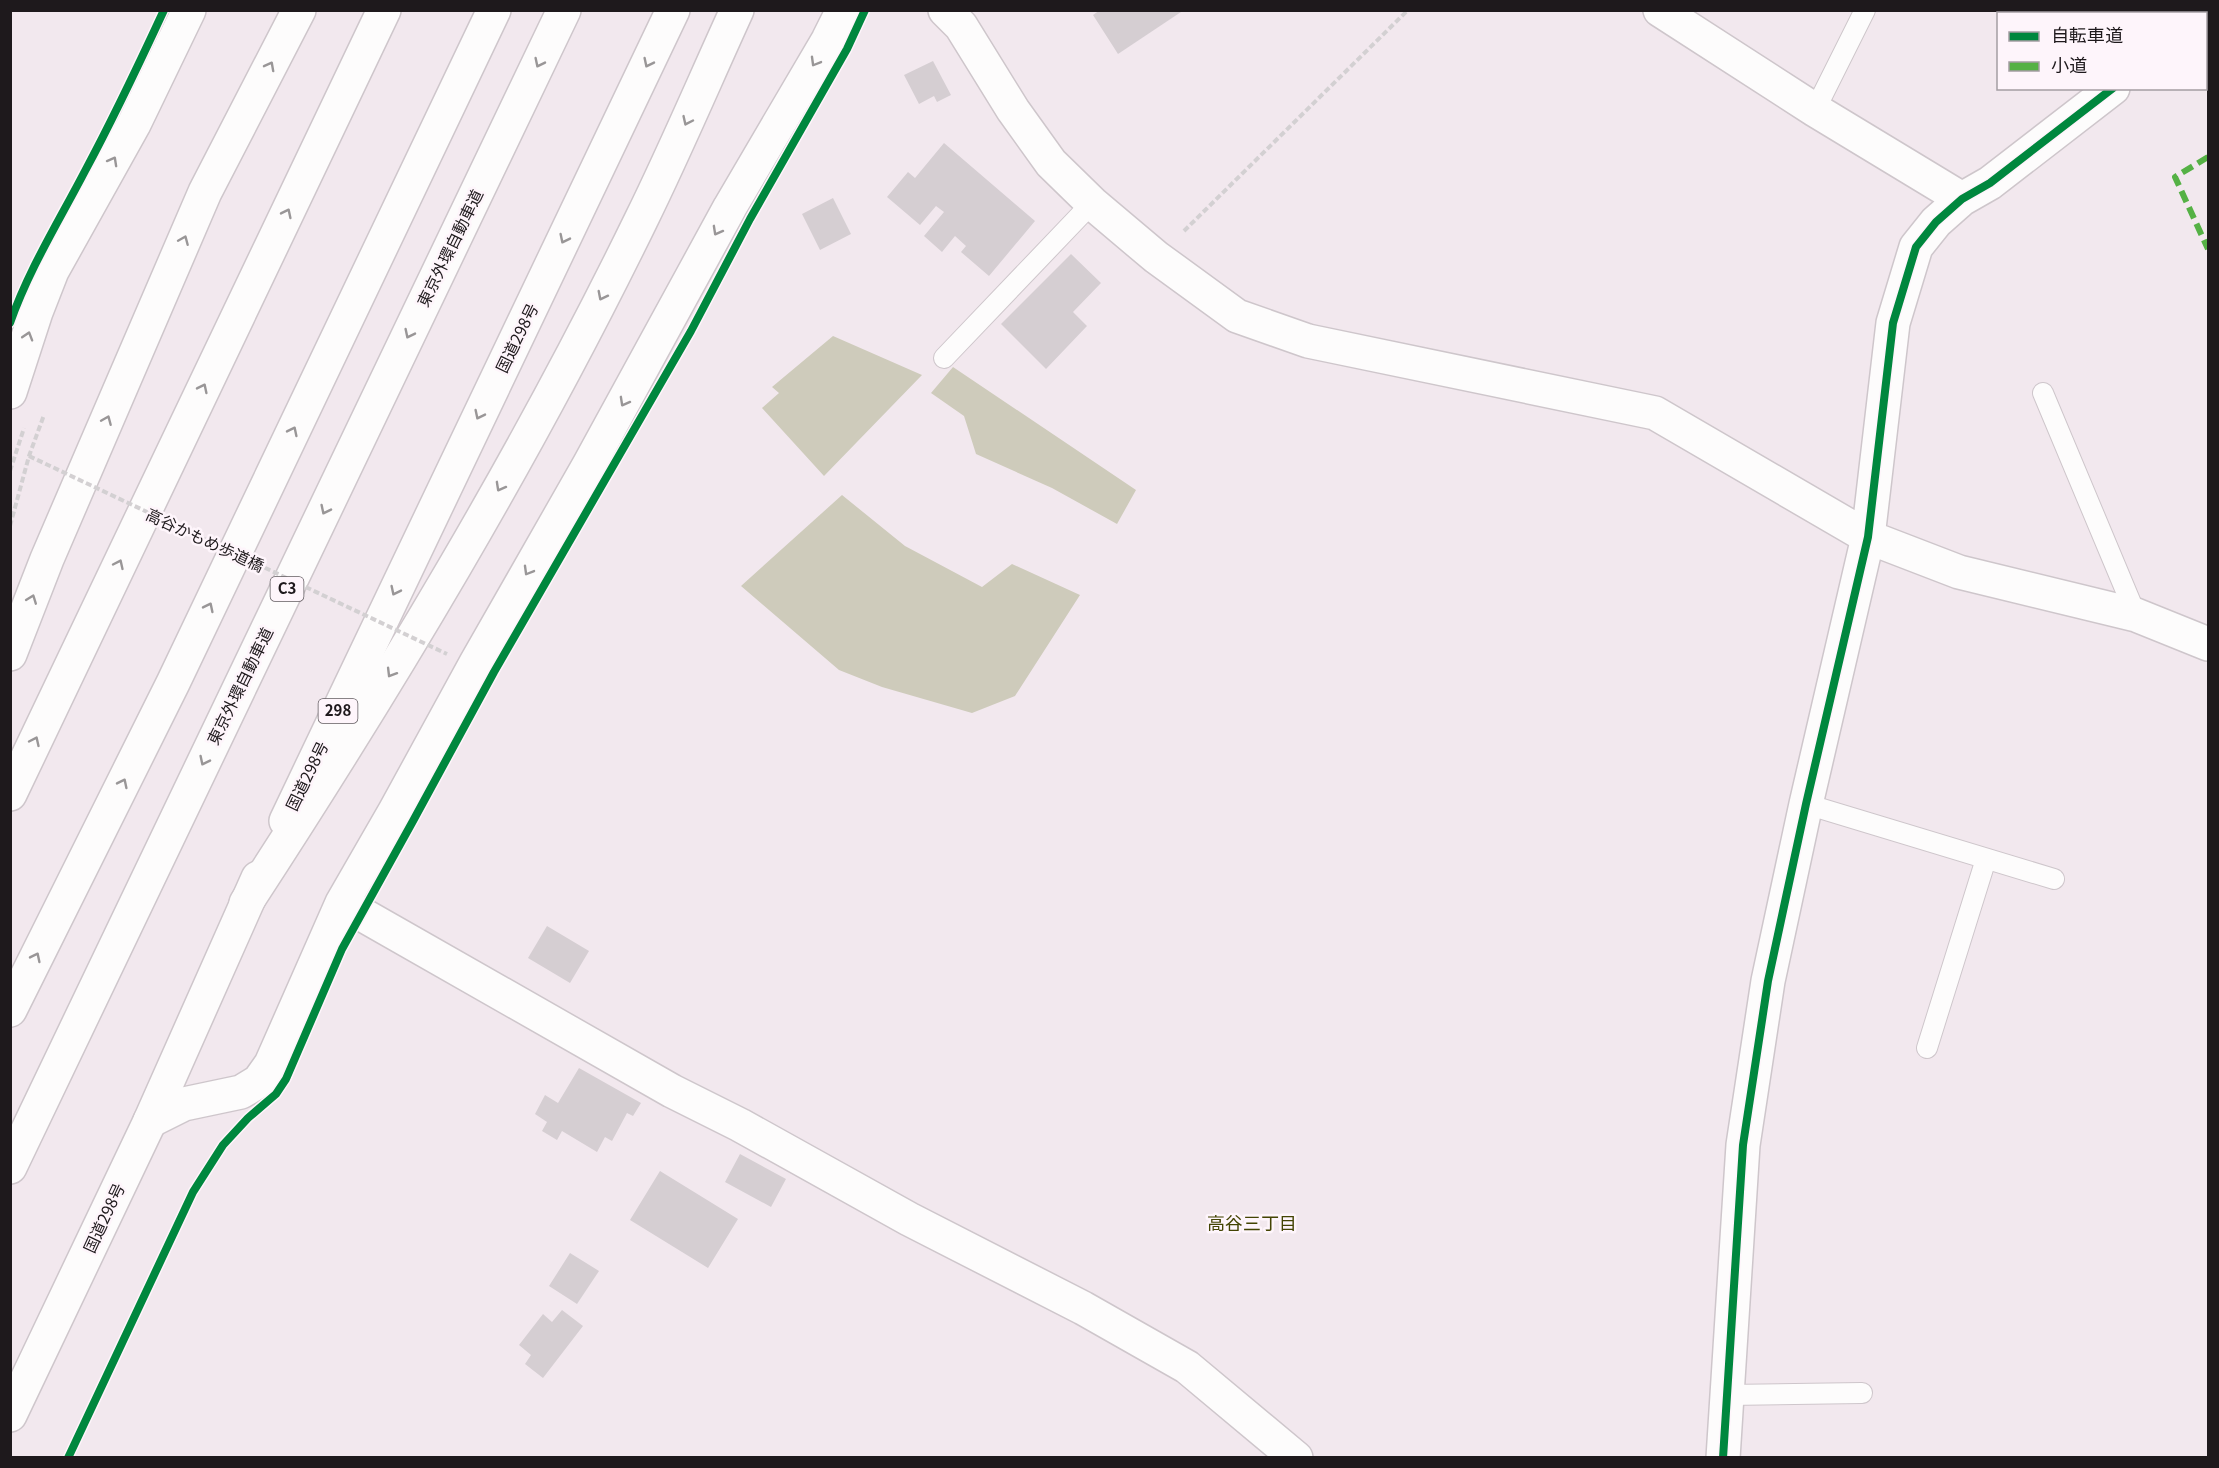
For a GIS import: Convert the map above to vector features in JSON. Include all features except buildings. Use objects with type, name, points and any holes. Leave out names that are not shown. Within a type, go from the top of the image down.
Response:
[{"type":"main road","points":[[10,392],[52,271],[134,124],[189,10]]},
{"type":"main road","points":[[10,654],[47,559],[205,192],[299,10]]},
{"type":"main road","points":[[10,794],[384,10]]},
{"type":"main road","points":[[10,1010],[173,683],[494,10]]},
{"type":"main road","name":"東京外環自動車道","points":[[10,1167],[564,10]]},
{"type":"main road","name":"国道298号","points":[[10,1415],[150,1121],[246,903],[673,10]]},
{"type":"main road","points":[[246,903],[341,757],[480,523],[551,394],[641,220],[737,10]]},
{"type":"main road","points":[[150,1121],[184,1104],[241,1092],[259,1081],[271,1064],[342,903],[589,465],[730,207],[843,10]]},
{"type":"main road","points":[[945,10],[961,26],[1013,110],[1051,163],[1092,203],[1156,257],[1237,316],[1308,341],[1655,413],[1868,537],[1959,572],[2136,615],[2208,644]]},
{"type":"main road","points":[[1660,10],[1815,110],[1962,199]]},
{"type":"main road","points":[[1723,1458],[1743,1145],[1768,981],[1806,804],[1868,537],[1893,323],[1916,247],[1936,222],[1962,199],[1990,183],[2110,90]]},
{"type":"main road","points":[[342,903],[672,1091],[740,1125],[920,1224],[1083,1308],[1187,1367],[1296,1458]]},
{"type":"lane","points":[[1815,110],[1865,10]]},
{"type":"lane","points":[[944,358],[1092,203]]},
{"type":"lane","points":[[2043,393],[2136,615]]},
{"type":"lane","points":[[1806,804],[2054,879]]},
{"type":"lane","points":[[1927,1048],[1986,859]]},
{"type":"lane","points":[[1728,1395],[1862,1393]]},
{"type":"path","points":[[1156,257],[1408,10]]},
{"type":"shaded area","points":[[833,336],[922,375],[824,476],[762,408],[779,393],[772,387]]},
{"type":"shaded area","points":[[953,367],[1136,490],[1117,524],[1052,488],[976,454],[964,416],[931,393]]},
{"type":"shaded area","points":[[842,495],[905,546],[982,587],[1012,564],[1080,595],[1015,696],[972,713],[882,687],[839,670],[741,586]]},
{"type":"marked path","points":[[2208,157],[2175,177],[2208,249]]},
{"type":"cycle path","points":[[10,323],[35,264],[106,132],[164,10]]},
{"type":"cycle path","points":[[68,1458],[193,1192],[223,1145],[248,1118],[276,1094],[286,1079],[342,949],[494,672],[691,331],[750,219],[847,49],[865,10]]},
{"type":"cycle path","points":[[1723,1458],[1743,1145],[1768,981],[1806,804],[1868,537],[1893,323],[1916,247],[1936,222],[1962,199],[1990,183],[2110,90]]},
{"type":"district","name":"高谷三丁目","points":[[1252,1224]]}]
